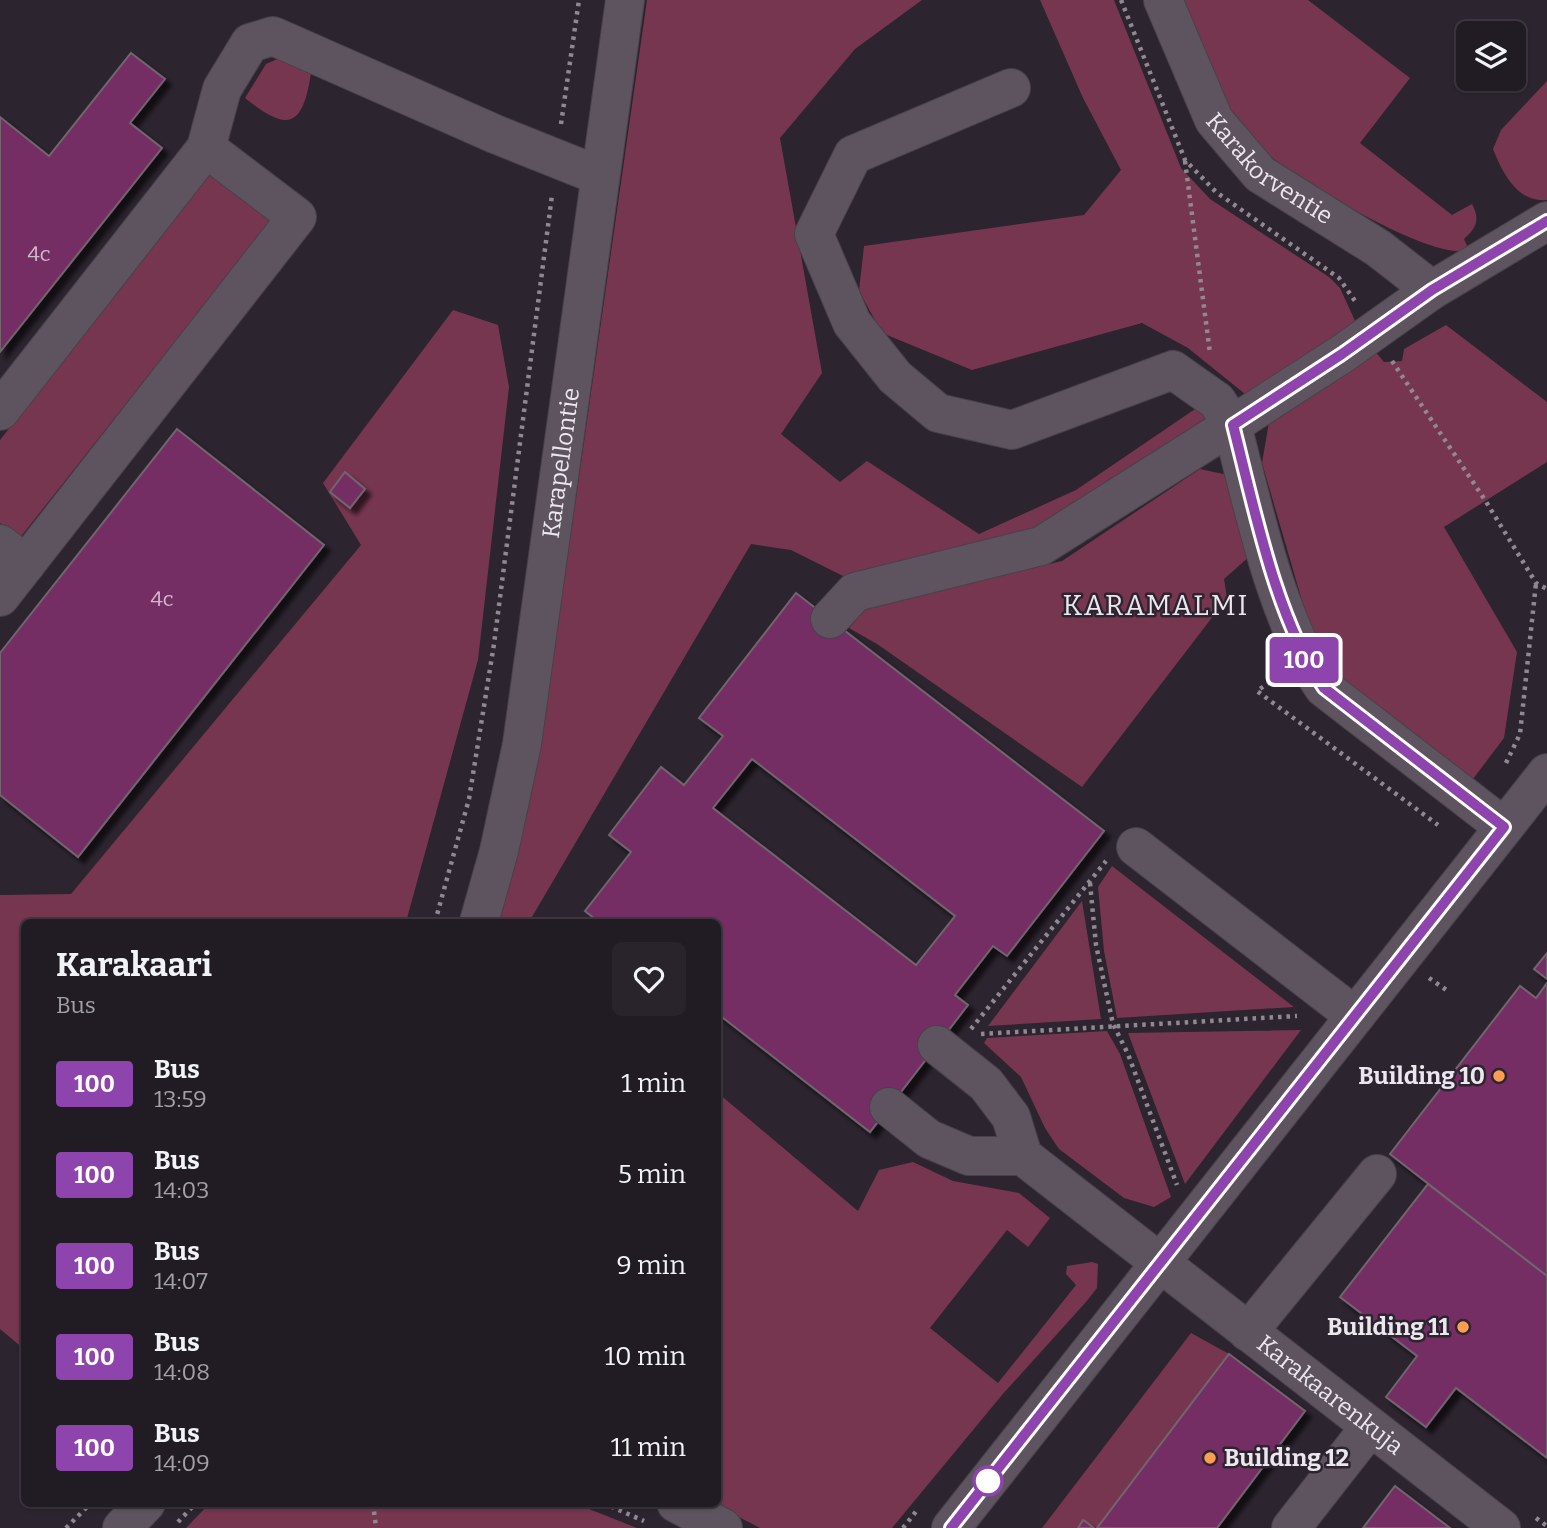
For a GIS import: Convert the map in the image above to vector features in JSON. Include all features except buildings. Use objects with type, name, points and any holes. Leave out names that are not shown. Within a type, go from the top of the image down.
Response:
[{"type":"street","name":"Karapellontie","points":[[480,919],[499,851],[522,744],[625,0]]},
{"type":"street","name":"Karakorventie","points":[[1163,0],[1214,120],[1261,174],[1378,248],[1432,290]]},
{"type":"street","points":[[0,411],[206,148],[222,89],[250,43],[273,36],[600,176]]},
{"type":"street","points":[[1010,88],[853,155],[814,234],[852,323],[895,377],[938,414],[1012,430],[1173,370],[1225,413],[1261,537],[1303,659],[1324,688],[1490,817]]},
{"type":"street","points":[[0,597],[13,554],[297,217],[206,148]]},
{"type":"street","points":[[830,619],[855,592],[1041,546],[1225,413],[1373,333],[1432,290],[1547,221]]},
{"type":"street","points":[[951,1528],[1355,1016],[1490,817],[1547,773]]},
{"type":"street","points":[[1123,852],[1355,1016]]},
{"type":"street","points":[[889,1107],[929,1139],[969,1156],[1023,1156],[1011,1117],[986,1084],[937,1045]]},
{"type":"street","name":"Karakaarenkuja","points":[[1023,1156],[1501,1528]]},
{"type":"street","points":[[1248,1332],[1377,1174]]},
{"type":"street","points":[[1292,1528],[1370,1427]]},
{"type":"street","points":[[122,1528],[142,1507]]},
{"type":"street","points":[[661,1513],[723,1528]]},
{"type":"path","points":[[436,919],[469,799],[494,644],[556,158],[579,0]]},
{"type":"path","points":[[1121,0],[1185,160],[1225,413]]},
{"type":"path","points":[[1185,160],[1216,192],[1339,278],[1485,500],[1536,583],[1547,589]]},
{"type":"path","points":[[1490,817],[1502,771],[1520,734],[1536,583]]},
{"type":"path","points":[[1257,691],[1444,829]]},
{"type":"path","points":[[1123,852],[1090,882],[966,1035],[1113,1024],[1307,1016]]},
{"type":"path","points":[[1090,882],[1096,945],[1113,1024],[1128,1054],[1182,1198]]},
{"type":"path","points":[[66,1528],[87,1507]]},
{"type":"path","points":[[172,1528],[192,1507]]},
{"type":"path","points":[[373,1507],[376,1528]]},
{"type":"path","points":[[626,1507],[661,1513]]},
{"type":"shaded area","points":[[647,0],[922,0],[855,49],[780,138],[822,373],[781,434],[840,482],[867,461],[979,534],[1076,490],[1198,407],[1207,417],[1089,502],[1034,535],[971,551],[843,576],[791,550],[751,544],[531,919],[500,919],[543,729]]},
{"type":"shaded area","points":[[1040,0],[1114,0],[1181,168],[1210,199],[1329,277],[1340,288],[1356,323],[1245,394],[1188,348],[1142,323],[972,370],[882,333],[859,291],[864,246],[1084,215],[1121,170],[1083,98]]},
{"type":"shaded area","points":[[1178,0],[1308,0],[1410,78],[1360,143],[1452,215],[1472,204],[1476,223],[1464,239],[1469,250],[1451,251],[1397,232],[1333,198],[1265,152],[1246,131],[1223,98]]},
{"type":"shaded area","points":[[282,57],[311,73],[308,91],[298,114],[283,120],[245,98],[266,64]]},
{"type":"shaded area","points":[[1547,81],[1547,200],[1537,200],[1520,192],[1513,185],[1493,149],[1501,130]]},
{"type":"shaded area","points":[[217,165],[277,213],[19,539],[0,523],[0,440]]},
{"type":"shaded area","points":[[453,310],[498,325],[509,387],[478,660],[407,919],[21,919],[21,1346],[0,1329],[0,895],[71,894],[361,545],[323,483]]},
{"type":"shaded area","points":[[1446,325],[1547,402],[1547,462],[1444,527],[1517,652],[1504,738],[1473,779],[1333,672],[1314,642],[1262,463],[1270,416],[1374,350],[1384,362],[1402,361],[1404,349]]},
{"type":"shaded area","points":[[1200,469],[1228,475],[1250,556],[1224,579],[1227,598],[1082,787],[877,644],[849,628],[868,606],[1062,561]]},
{"type":"shaded area","points":[[1112,866],[1294,1007],[1117,1018],[1104,951],[1098,887]]},
{"type":"shaded area","points":[[1082,901],[1101,1019],[988,1026]]},
{"type":"shaded area","points":[[1301,1030],[1185,1184],[1128,1033]]},
{"type":"shaded area","points":[[1107,1031],[1120,1054],[1171,1197],[1154,1207],[1124,1198],[1059,1149],[1045,1128],[1021,1077],[984,1043],[987,1038]]},
{"type":"shaded area","points":[[721,1096],[858,1211],[879,1170],[913,1162],[953,1181],[1019,1193],[1050,1218],[1028,1247],[1007,1230],[930,1328],[998,1383],[1076,1285],[1066,1274],[1067,1266],[1092,1262],[1098,1264],[1097,1288],[1002,1395],[892,1528],[760,1528],[720,1507]]},
{"type":"shaded area","points":[[1191,1333],[1229,1354],[1097,1528],[1084,1521],[1078,1528],[1042,1528]]},
{"type":"shaded area","points":[[206,1507],[584,1507],[637,1528],[186,1528]]},
{"type":"bus line","name":"100","points":[[951,1528],[1504,827],[1324,688],[1303,659],[1261,537],[1233,425],[1342,354],[1432,290],[1547,221]]},
{"type":"place","name":"Building 10","points":[[1499,1076]]},
{"type":"place","name":"Building 11","points":[[1463,1327]]},
{"type":"place","name":"Building 12","points":[[1210,1458]]},
{"type":"district","name":"KARAMALMI","points":[[1156,605]]}]
